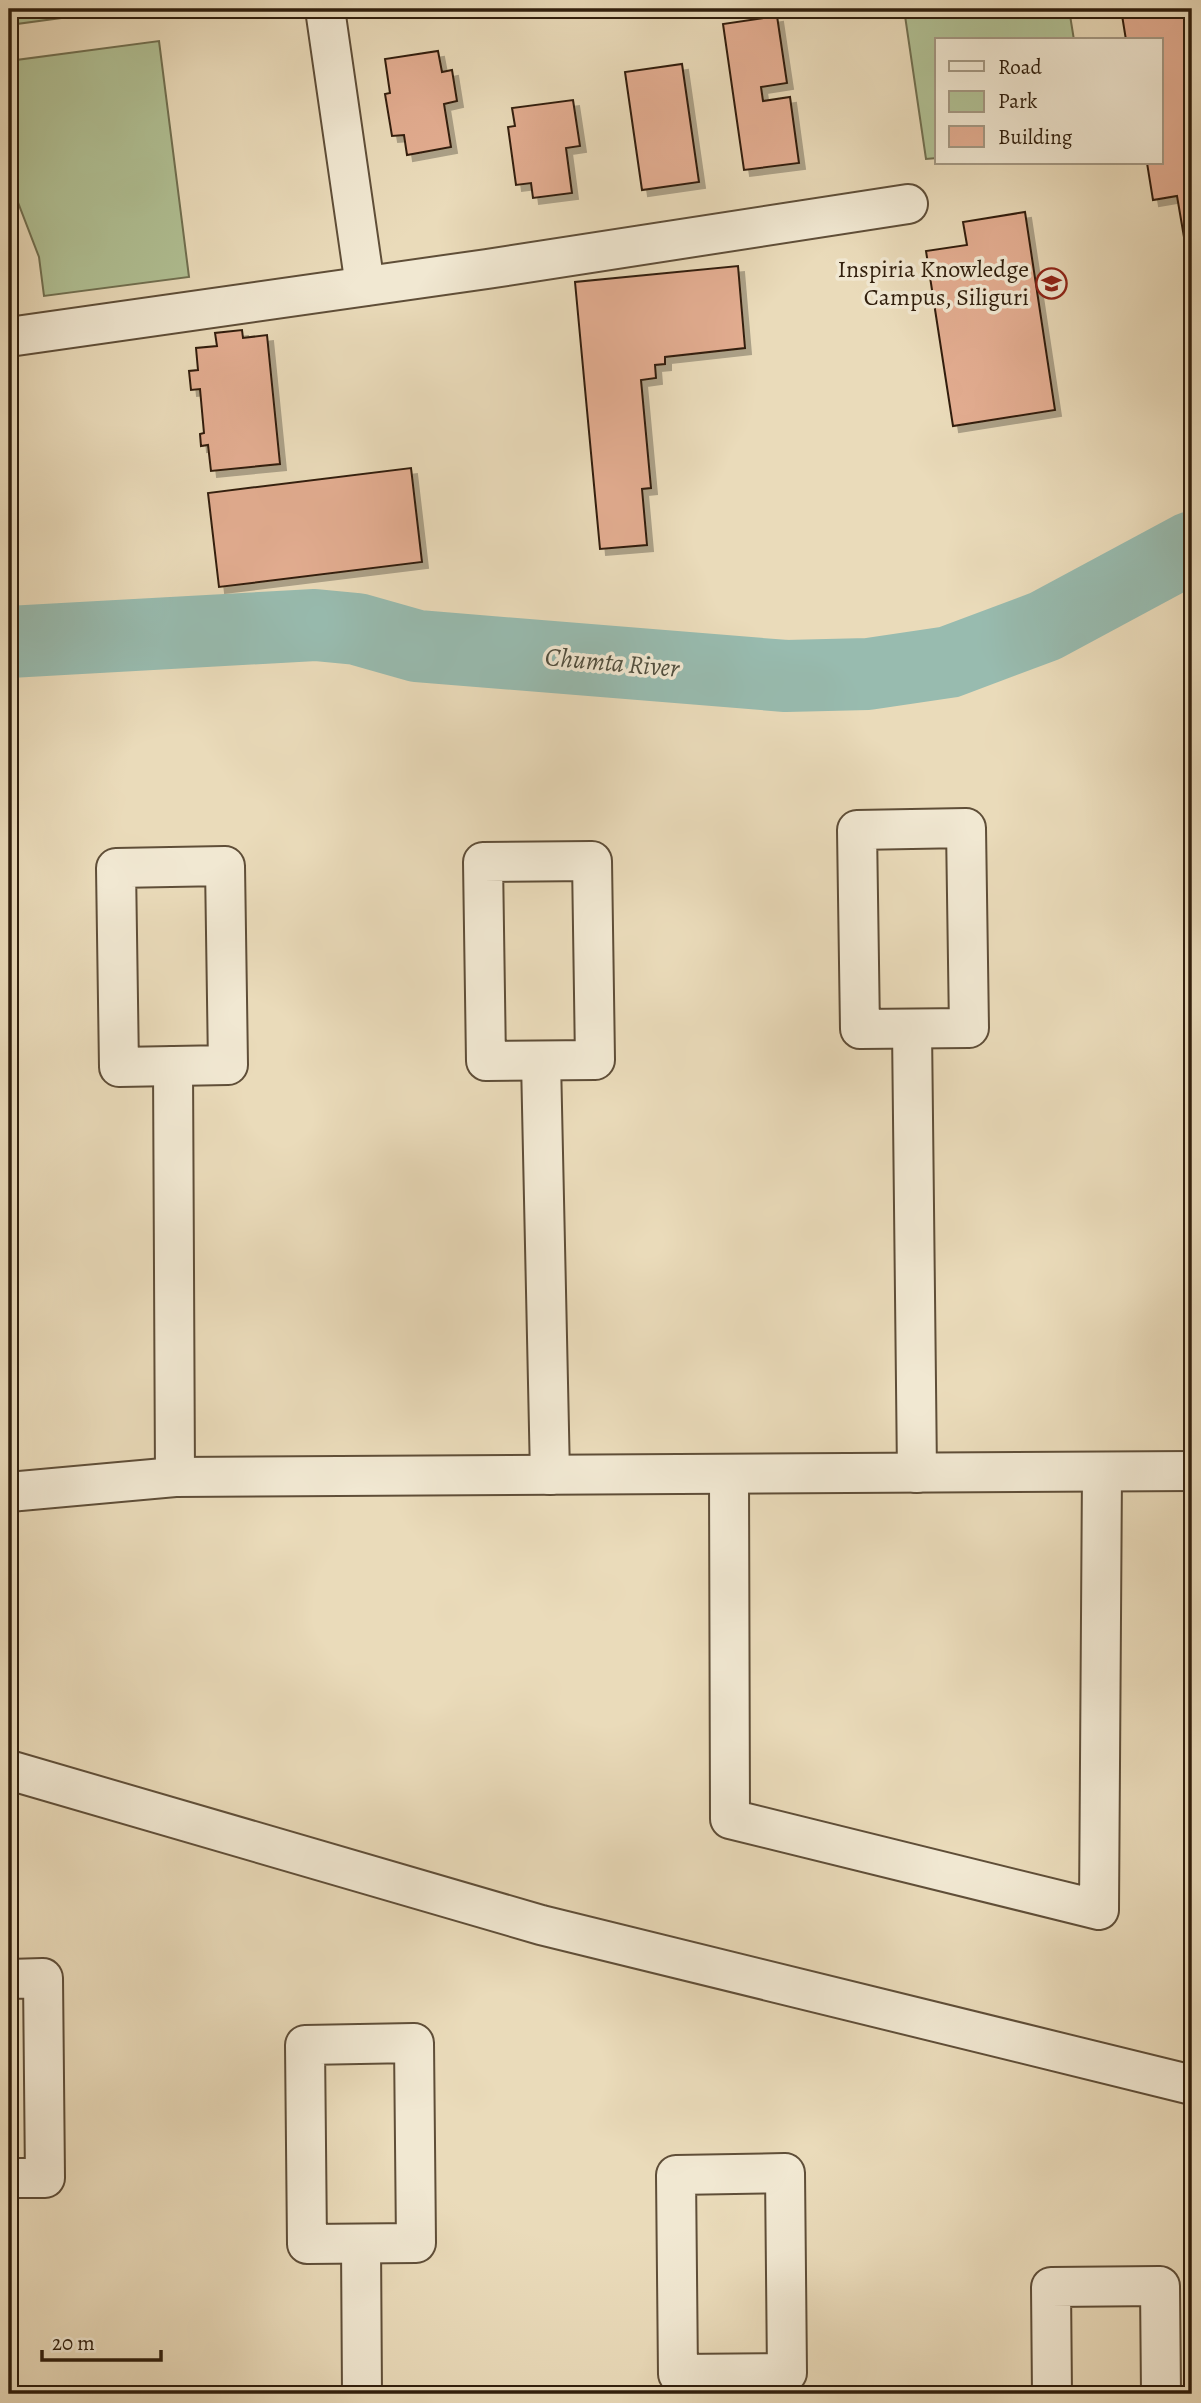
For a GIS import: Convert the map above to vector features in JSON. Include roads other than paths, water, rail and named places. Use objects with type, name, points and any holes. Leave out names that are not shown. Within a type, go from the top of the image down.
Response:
[{"type":"street","points":[[326,9],[365,286]]},
{"type":"street","points":[[9,337],[908,204]]},
{"type":"street","points":[[966,828],[969,1028],[912,1029],[860,1029],[857,830],[966,828]]},
{"type":"street","points":[[592,860],[595,1060],[541,1061],[486,1062],[483,862],[592,860]]},
{"type":"street","points":[[225,866],[228,1065],[173,1066],[118,1067],[116,868],[225,866]]},
{"type":"street","points":[[912,1029],[916,1474]]},
{"type":"street","points":[[541,1061],[550,1475]]},
{"type":"street","points":[[173,1066],[175,1477]]},
{"type":"street","points":[[9,1492],[175,1477],[1192,1471]]},
{"type":"street","points":[[729,1474],[730,1819],[1099,1910],[1101,1472]]},
{"type":"street","points":[[9,1770],[541,1925],[1192,2085]]},
{"type":"street","points":[[9,1979],[43,1978],[45,2178],[9,2178]]},
{"type":"street","points":[[414,2043],[416,2243],[361,2244],[307,2244],[305,2045],[414,2043]]},
{"type":"street","points":[[785,2173],[787,2373],[730,2384],[678,2374],[676,2175],[785,2173]]},
{"type":"street","points":[[361,2244],[362,2394]]},
{"type":"street","points":[[1052,2394],[1051,2287],[1160,2286],[1161,2394]]},
{"type":"waterway","name":"Chumta River","points":[[9,642],[315,625],[357,629],[417,646],[786,676],[868,674],[949,662],[1045,626],[1192,547]]},
{"type":"place","name":"Inspiria Knowledge Campus, Siliguri","points":[[1052,283]]}]
